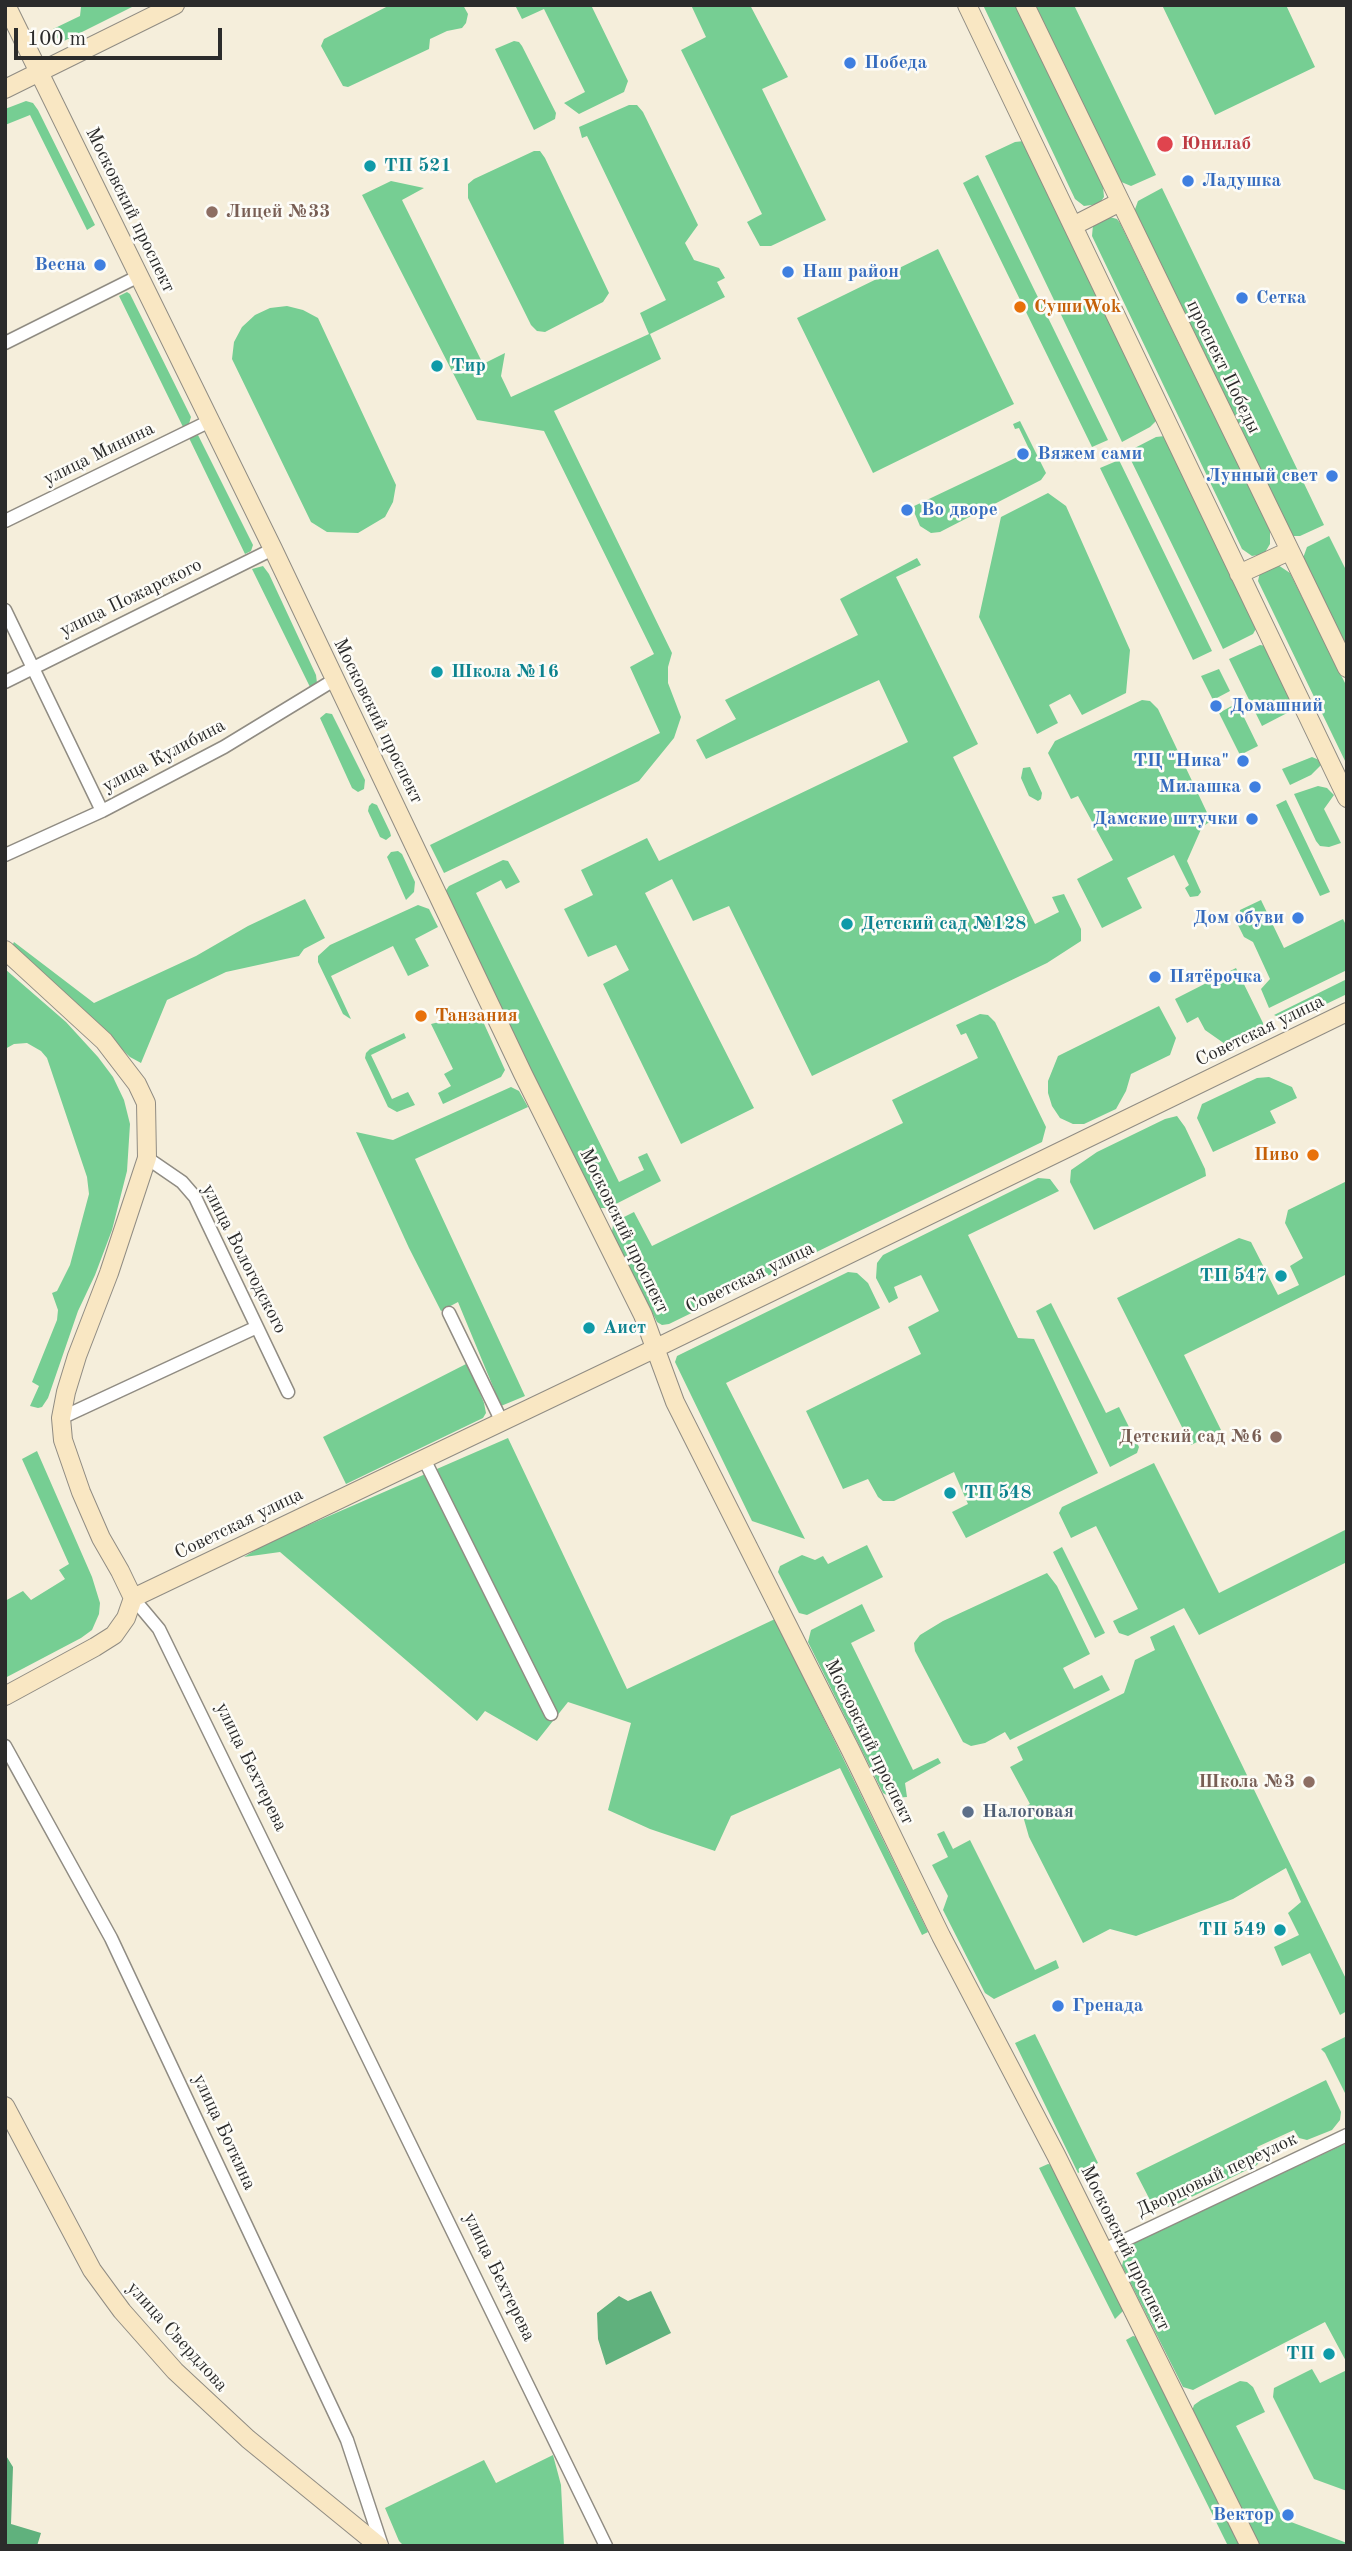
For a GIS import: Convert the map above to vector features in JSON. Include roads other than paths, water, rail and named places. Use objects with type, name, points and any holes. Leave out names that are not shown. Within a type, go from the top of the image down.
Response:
[{"type":"street","name":"Московский проспект","points":[[6,5],[273,549],[523,1074],[643,1315],[675,1402],[941,1936],[1104,2250],[1250,2546]]},
{"type":"street","points":[[5,89],[175,5]]},
{"type":"street","points":[[967,5],[1347,797]]},
{"type":"street","name":"проспект Победы","points":[[1025,5],[1347,668]]},
{"type":"street","points":[[1073,226],[1120,202]]},
{"type":"street","points":[[5,342],[139,276]]},
{"type":"street","name":"улица Минина","points":[[5,521],[210,421]]},
{"type":"street","name":"улица Пожарского","points":[[5,682],[273,549]]},
{"type":"street","points":[[1239,574],[1289,551]]},
{"type":"street","points":[[5,610],[102,811]]},
{"type":"street","name":"улица Кулибина","points":[[5,855],[102,811],[233,741],[334,680]]},
{"type":"street","name":"улица Бехтерева","points":[[5,950],[104,1041],[137,1084],[146,1103],[147,1158],[66,1392],[61,1418],[63,1440],[74,1474],[101,1538],[133,1598],[159,1629],[606,2546]]},
{"type":"street","name":"Советская улица","points":[[133,1598],[654,1349],[1347,1012]]},
{"type":"street","name":"улица Вологодского","points":[[147,1158],[182,1182],[194,1197],[288,1392]]},
{"type":"street","points":[[449,1313],[502,1422]]},
{"type":"street","points":[[61,1418],[257,1327]]},
{"type":"street","points":[[425,1458],[551,1714]]},
{"type":"street","points":[[5,1696],[114,1635],[126,1618],[133,1598]]},
{"type":"street","name":"улица Боткина","points":[[5,1746],[111,1938],[347,2440],[380,2546]]},
{"type":"street","name":"улица Свердлова","points":[[5,2106],[92,2270],[122,2311],[176,2371],[239,2432],[380,2546]]},
{"type":"street","name":"Дворцовый переулок","points":[[1104,2250],[1347,2135]]},
{"type":"place","name":"Победа","points":[[850,63]]},
{"type":"place","name":"Юнилаб","points":[[1165,144]]},
{"type":"place","name":"ТП 521","points":[[370,166]]},
{"type":"place","name":"Ладушка","points":[[1188,181]]},
{"type":"place","name":"Лицей №33","points":[[212,212]]},
{"type":"place","name":"Весна","points":[[100,265]]},
{"type":"place","name":"Наш район","points":[[788,272]]},
{"type":"place","name":"Сетка","points":[[1242,298]]},
{"type":"place","name":"СушиWok","points":[[1020,307]]},
{"type":"place","name":"Тир","points":[[437,366]]},
{"type":"place","name":"Вяжем сами","points":[[1023,454]]},
{"type":"place","name":"Лунный свет","points":[[1332,476]]},
{"type":"place","name":"Во дворе","points":[[907,510]]},
{"type":"place","name":"Школа №16","points":[[437,672]]},
{"type":"place","name":"Домашний","points":[[1216,706]]},
{"type":"place","name":"ТЦ \"Ника\"","points":[[1243,761]]},
{"type":"place","name":"Милашка","points":[[1255,787]]},
{"type":"place","name":"Дамские штучки","points":[[1252,819]]},
{"type":"place","name":"Дом обуви","points":[[1298,918]]},
{"type":"place","name":"Детский сад №128","points":[[847,924]]},
{"type":"place","name":"Пятёрочка","points":[[1155,977]]},
{"type":"place","name":"Танзания","points":[[421,1016]]},
{"type":"place","name":"Пиво","points":[[1313,1155]]},
{"type":"place","name":"ТП 547","points":[[1281,1276]]},
{"type":"place","name":"Аист","points":[[589,1328]]},
{"type":"place","name":"Детский сад №6","points":[[1276,1437]]},
{"type":"place","name":"ТП 548","points":[[950,1493]]},
{"type":"place","name":"Школа №3","points":[[1309,1782]]},
{"type":"place","name":"Налоговая","points":[[968,1812]]},
{"type":"place","name":"ТП 549","points":[[1280,1930]]},
{"type":"place","name":"Гренада","points":[[1058,2006]]},
{"type":"place","name":"ТП","points":[[1329,2354]]},
{"type":"place","name":"Вектор","points":[[1288,2515]]}]
